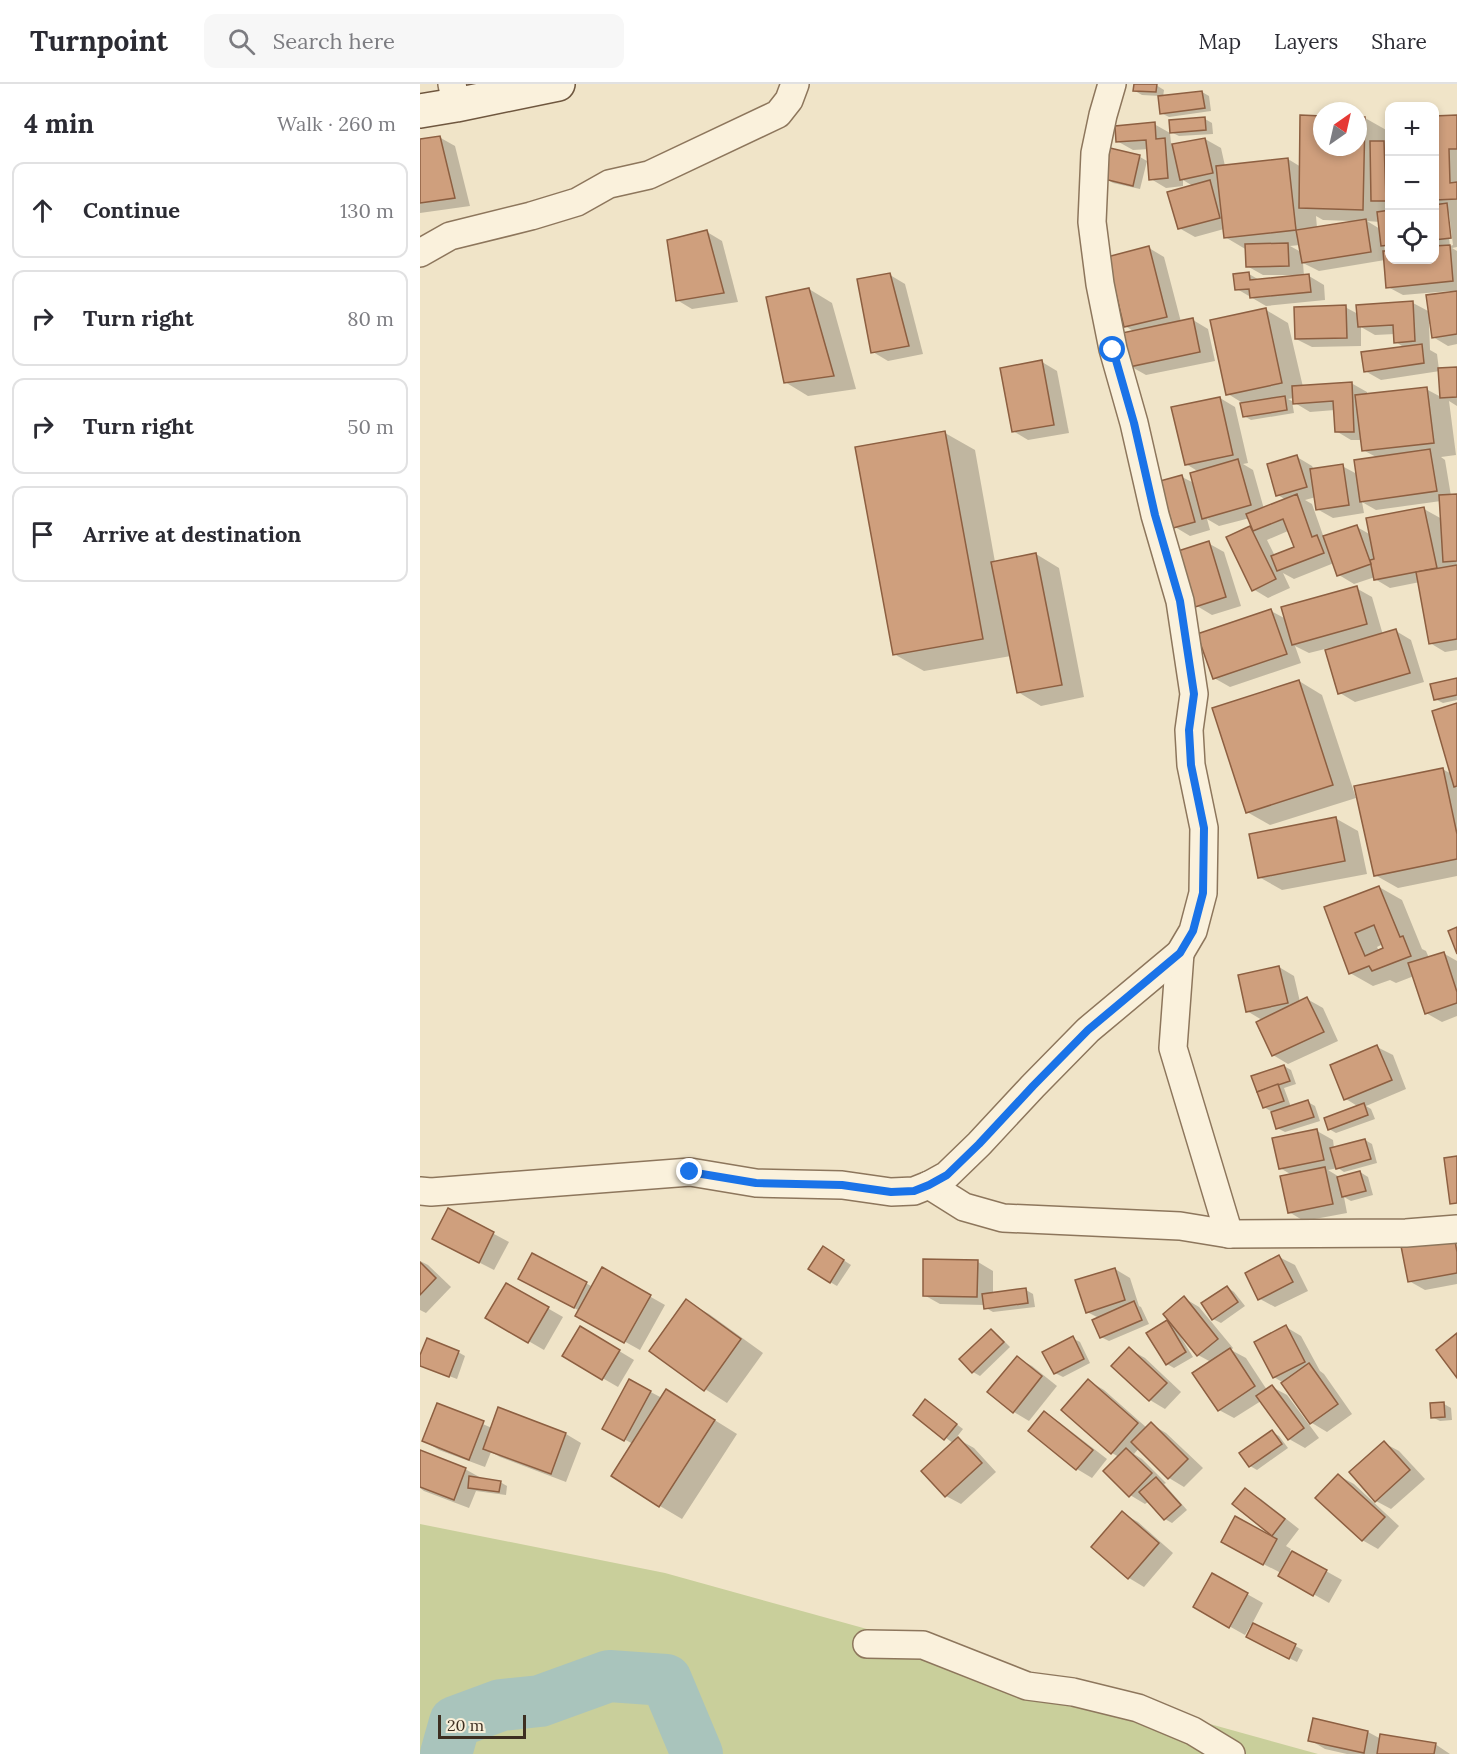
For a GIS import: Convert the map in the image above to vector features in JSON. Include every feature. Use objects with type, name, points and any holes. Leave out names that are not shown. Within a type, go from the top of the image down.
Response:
[{"type":"main road","points":[[420,111],[454,95],[558,84]]},
{"type":"street","points":[[420,253],[450,237],[578,202],[609,184],[649,175],[778,114],[789,100],[795,84]]},
{"type":"street","points":[[420,1191],[490,1188],[690,1172],[756,1183],[842,1185],[891,1192],[914,1191],[947,1175],[1088,1030],[1180,953],[1193,931],[1203,893],[1204,828],[1191,765],[1189,730],[1194,694],[1180,601],[1155,515],[1134,423],[1113,350],[1100,284],[1092,222],[1095,153],[1112,84]]},
{"type":"street","points":[[1180,953],[1173,1048],[1229,1234]]},
{"type":"street","points":[[929,1185],[964,1207],[1003,1218],[1180,1226],[1229,1234],[1406,1233],[1457,1229]]},
{"type":"street","points":[[867,1644],[923,1645],[1027,1686],[1073,1692],[1137,1708],[1193,1731],[1231,1754]]},
{"type":"green space","points":[[420,1524],[665,1573],[1318,1754],[420,1754]]},
{"type":"building","points":[[1134,84],[1157,84],[1156,92],[1133,91]]},
{"type":"building","points":[[1202,91],[1205,108],[1160,114],[1158,96]]},
{"type":"building","points":[[1300,115],[1313,116],[1313,156],[1364,156],[1363,210],[1299,208]]},
{"type":"building","points":[[1457,115],[1457,149],[1449,149],[1450,183],[1457,182],[1457,199],[1439,200],[1439,116]]},
{"type":"building","points":[[1205,117],[1206,130],[1170,133],[1169,120]]},
{"type":"building","points":[[1155,122],[1156,139],[1165,138],[1168,178],[1149,180],[1146,140],[1116,142],[1115,126]]},
{"type":"building","points":[[440,136],[455,198],[420,203],[420,139]]},
{"type":"building","points":[[1205,138],[1213,173],[1180,180],[1172,144]]},
{"type":"building","points":[[1370,141],[1384,141],[1385,201],[1371,201]]},
{"type":"building","points":[[1110,148],[1140,155],[1133,186],[1104,179]]},
{"type":"building","points":[[1288,158],[1296,230],[1224,238],[1216,166]]},
{"type":"building","points":[[1210,180],[1220,218],[1178,229],[1167,192]]},
{"type":"building","points":[[1447,203],[1451,238],[1439,239],[1439,204]]},
{"type":"building","points":[[1385,211],[1385,246],[1381,246],[1377,212]]},
{"type":"building","points":[[1366,219],[1371,252],[1302,263],[1296,230]]},
{"type":"building","points":[[707,230],[724,293],[676,301],[667,240]]},
{"type":"building","points":[[1288,243],[1289,266],[1246,267],[1245,244]]},
{"type":"building","points":[[1450,245],[1453,281],[1386,288],[1383,251],[1385,251],[1385,264],[1439,264],[1439,246]]},
{"type":"building","points":[[1149,246],[1167,317],[1124,327],[1107,257]]},
{"type":"building","points":[[1249,272],[1250,280],[1309,274],[1311,292],[1250,298],[1249,289],[1235,290],[1233,274]]},
{"type":"building","points":[[890,273],[909,346],[871,353],[857,279]]},
{"type":"building","points":[[809,288],[834,376],[784,383],[766,297]]},
{"type":"building","points":[[1457,291],[1457,334],[1432,338],[1426,295]]},
{"type":"building","points":[[1413,301],[1415,341],[1394,343],[1393,325],[1358,327],[1356,305]]},
{"type":"building","points":[[1346,305],[1347,338],[1295,339],[1294,307]]},
{"type":"building","points":[[1266,308],[1282,383],[1226,395],[1210,320]]},
{"type":"building","points":[[1193,318],[1200,352],[1129,367],[1122,333]]},
{"type":"building","points":[[1422,344],[1424,363],[1364,372],[1361,352]]},
{"type":"building","points":[[1042,360],[1054,425],[1012,432],[1000,368]]},
{"type":"building","points":[[1457,367],[1457,397],[1440,398],[1438,368]]},
{"type":"building","points":[[1352,382],[1354,432],[1335,432],[1333,401],[1293,404],[1292,386]]},
{"type":"building","points":[[1427,387],[1434,443],[1362,451],[1355,395]]},
{"type":"building","points":[[1285,396],[1287,410],[1243,417],[1240,403]]},
{"type":"building","points":[[1220,397],[1233,455],[1185,465],[1171,407]]},
{"type":"building","points":[[945,431],[983,639],[893,655],[855,447]]},
{"type":"building","points":[[1430,449],[1437,491],[1360,502],[1354,460]]},
{"type":"building","points":[[1297,455],[1307,487],[1276,496],[1267,464]]},
{"type":"building","points":[[1238,459],[1251,505],[1202,519],[1190,473]]},
{"type":"building","points":[[1343,464],[1349,505],[1316,510],[1310,469]]},
{"type":"building","points":[[1182,475],[1195,522],[1173,528],[1160,481]]},
{"type":"building","points":[[1297,494],[1312,537],[1317,535],[1324,553],[1277,571],[1271,556],[1294,547],[1283,519],[1253,531],[1246,514]]},
{"type":"building","points":[[1457,494],[1457,561],[1443,562],[1439,495]]},
{"type":"building","points":[[1424,507],[1437,568],[1374,580],[1370,560],[1374,559],[1366,518]]},
{"type":"building","points":[[1357,525],[1371,564],[1337,576],[1323,536]]},
{"type":"building","points":[[1250,526],[1276,579],[1252,591],[1226,537]]},
{"type":"building","points":[[1209,541],[1226,597],[1195,607],[1178,551]]},
{"type":"building","points":[[1036,553],[1062,685],[1017,693],[991,562]]},
{"type":"building","points":[[1457,565],[1457,639],[1429,644],[1416,572]]},
{"type":"building","points":[[1357,586],[1367,624],[1292,645],[1281,607]]},
{"type":"building","points":[[1271,609],[1287,654],[1213,679],[1197,634]]},
{"type":"building","points":[[1396,629],[1410,673],[1338,694],[1325,650]]},
{"type":"building","points":[[1457,678],[1457,695],[1434,700],[1430,684]]},
{"type":"building","points":[[1299,680],[1333,785],[1246,813],[1212,708]]},
{"type":"building","points":[[1457,703],[1457,786],[1454,787],[1432,711]]},
{"type":"building","points":[[1443,768],[1457,834],[1457,859],[1374,876],[1354,786]]},
{"type":"building","points":[[1336,817],[1345,861],[1258,878],[1249,834]]},
{"type":"building","points":[[1379,886],[1400,937],[1403,936],[1411,956],[1372,971],[1369,966],[1349,974],[1324,907]],"holes":[[[1374,925],[1383,948],[1365,956],[1355,933]]]},
{"type":"building","points":[[1457,927],[1457,954],[1448,931]]},
{"type":"building","points":[[1444,952],[1457,992],[1457,1003],[1425,1014],[1408,963]]},
{"type":"building","points":[[1279,966],[1288,1003],[1246,1012],[1238,975]]},
{"type":"building","points":[[1307,997],[1324,1032],[1272,1056],[1256,1022]]},
{"type":"building","points":[[1377,1045],[1392,1080],[1344,1100],[1330,1065]]},
{"type":"building","points":[[1284,1065],[1290,1081],[1257,1092],[1251,1076]]},
{"type":"building","points":[[1278,1084],[1284,1101],[1263,1108],[1257,1092]]},
{"type":"building","points":[[1308,1100],[1314,1117],[1276,1129],[1271,1112]]},
{"type":"building","points":[[1364,1103],[1368,1115],[1328,1130],[1324,1118]]},
{"type":"building","points":[[1317,1129],[1324,1160],[1279,1169],[1272,1138]]},
{"type":"building","points":[[1365,1139],[1371,1159],[1336,1169],[1330,1148]]},
{"type":"building","points":[[1457,1156],[1457,1203],[1450,1204],[1444,1158]]},
{"type":"building","points":[[1325,1167],[1333,1204],[1288,1213],[1280,1176]]},
{"type":"building","points":[[1360,1171],[1366,1191],[1342,1197],[1337,1177]]},
{"type":"building","points":[[448,1208],[494,1232],[479,1263],[432,1239]]},
{"type":"building","points":[[1454,1235],[1457,1273],[1408,1282],[1401,1246]]},
{"type":"building","points":[[823,1246],[844,1260],[830,1283],[808,1269]]},
{"type":"building","points":[[532,1253],[587,1282],[574,1308],[518,1279]]},
{"type":"building","points":[[1279,1255],[1293,1282],[1258,1300],[1245,1273]]},
{"type":"building","points":[[923,1259],[978,1260],[977,1297],[923,1296]]},
{"type":"building","points":[[420,1262],[436,1278],[420,1295]]},
{"type":"building","points":[[602,1267],[651,1295],[624,1343],[575,1316]]},
{"type":"building","points":[[1115,1268],[1125,1300],[1086,1313],[1075,1280]]},
{"type":"building","points":[[506,1283],[549,1307],[528,1343],[485,1318]]},
{"type":"building","points":[[1227,1286],[1238,1302],[1212,1320],[1201,1303]]},
{"type":"building","points":[[1026,1288],[1028,1303],[984,1309],[982,1294]]},
{"type":"building","points":[[1184,1296],[1218,1339],[1197,1356],[1163,1314]]},
{"type":"building","points":[[686,1299],[741,1339],[704,1391],[649,1351]]},
{"type":"building","points":[[1134,1301],[1142,1320],[1100,1338],[1092,1320]]},
{"type":"building","points":[[1167,1320],[1186,1352],[1166,1365],[1146,1333]]},
{"type":"building","points":[[1286,1325],[1305,1362],[1273,1378],[1254,1342]]},
{"type":"building","points":[[580,1326],[620,1350],[602,1380],[562,1356]]},
{"type":"building","points":[[991,1329],[1004,1342],[972,1373],[959,1359]]},
{"type":"building","points":[[1457,1333],[1457,1378],[1436,1350]]},
{"type":"building","points":[[1073,1336],[1084,1359],[1054,1374],[1042,1352]]},
{"type":"building","points":[[427,1338],[459,1351],[449,1377],[420,1366],[420,1355]]},
{"type":"building","points":[[1129,1347],[1167,1383],[1149,1401],[1111,1366]]},
{"type":"building","points":[[1230,1348],[1255,1386],[1218,1411],[1192,1373]]},
{"type":"building","points":[[1017,1356],[1042,1376],[1013,1413],[987,1392]]},
{"type":"building","points":[[1309,1363],[1338,1404],[1310,1424],[1281,1383]]},
{"type":"building","points":[[629,1379],[651,1391],[624,1441],[602,1429]]},
{"type":"building","points":[[1088,1379],[1138,1423],[1111,1454],[1061,1410]]},
{"type":"building","points":[[1272,1385],[1304,1428],[1288,1440],[1256,1396]]},
{"type":"building","points":[[666,1389],[715,1420],[659,1507],[611,1476]]},
{"type":"building","points":[[925,1399],[957,1424],[944,1440],[913,1415]]},
{"type":"building","points":[[1444,1402],[1445,1417],[1431,1418],[1430,1403]]},
{"type":"building","points":[[437,1403],[484,1421],[469,1460],[422,1441]]},
{"type":"building","points":[[498,1407],[566,1433],[551,1474],[483,1449]]},
{"type":"building","points":[[1044,1411],[1093,1450],[1076,1470],[1028,1431]]},
{"type":"building","points":[[1151,1422],[1188,1459],[1168,1479],[1131,1442]]},
{"type":"building","points":[[1272,1430],[1282,1444],[1249,1467],[1239,1453]]},
{"type":"building","points":[[958,1437],[982,1463],[945,1497],[921,1471]]},
{"type":"building","points":[[1384,1441],[1410,1470],[1375,1502],[1349,1472]]},
{"type":"building","points":[[1126,1448],[1152,1473],[1129,1497],[1103,1471]]},
{"type":"building","points":[[420,1450],[466,1468],[454,1500],[420,1487]]},
{"type":"building","points":[[1338,1474],[1385,1517],[1362,1541],[1315,1498]]},
{"type":"building","points":[[469,1476],[501,1481],[499,1492],[468,1488]]},
{"type":"building","points":[[1156,1477],[1181,1505],[1164,1520],[1139,1492]]},
{"type":"building","points":[[1245,1488],[1285,1519],[1272,1536],[1232,1504]]},
{"type":"building","points":[[1122,1511],[1159,1543],[1128,1579],[1091,1547]]},
{"type":"building","points":[[1235,1516],[1277,1539],[1263,1565],[1221,1542]]},
{"type":"building","points":[[1292,1551],[1327,1570],[1313,1596],[1278,1576]]},
{"type":"building","points":[[1212,1573],[1248,1593],[1229,1628],[1193,1607]]},
{"type":"building","points":[[1253,1623],[1296,1644],[1289,1659],[1246,1637]]},
{"type":"building","points":[[1313,1718],[1368,1731],[1364,1753],[1308,1741]]},
{"type":"building","points":[[1380,1734],[1436,1743],[1434,1754],[1377,1754]]},
{"type":"waterway","points":[[446,1754],[455,1722],[501,1705],[540,1701],[609,1676],[666,1680],[697,1754]]},
{"type":"route","points":[[690,1172],[756,1183],[842,1185],[891,1192],[914,1191],[929,1185],[947,1175],[979,1144],[1088,1030],[1180,953],[1193,931],[1203,893],[1204,828],[1191,765],[1189,730],[1194,694],[1180,601],[1155,515],[1134,423],[1113,350]]}]
